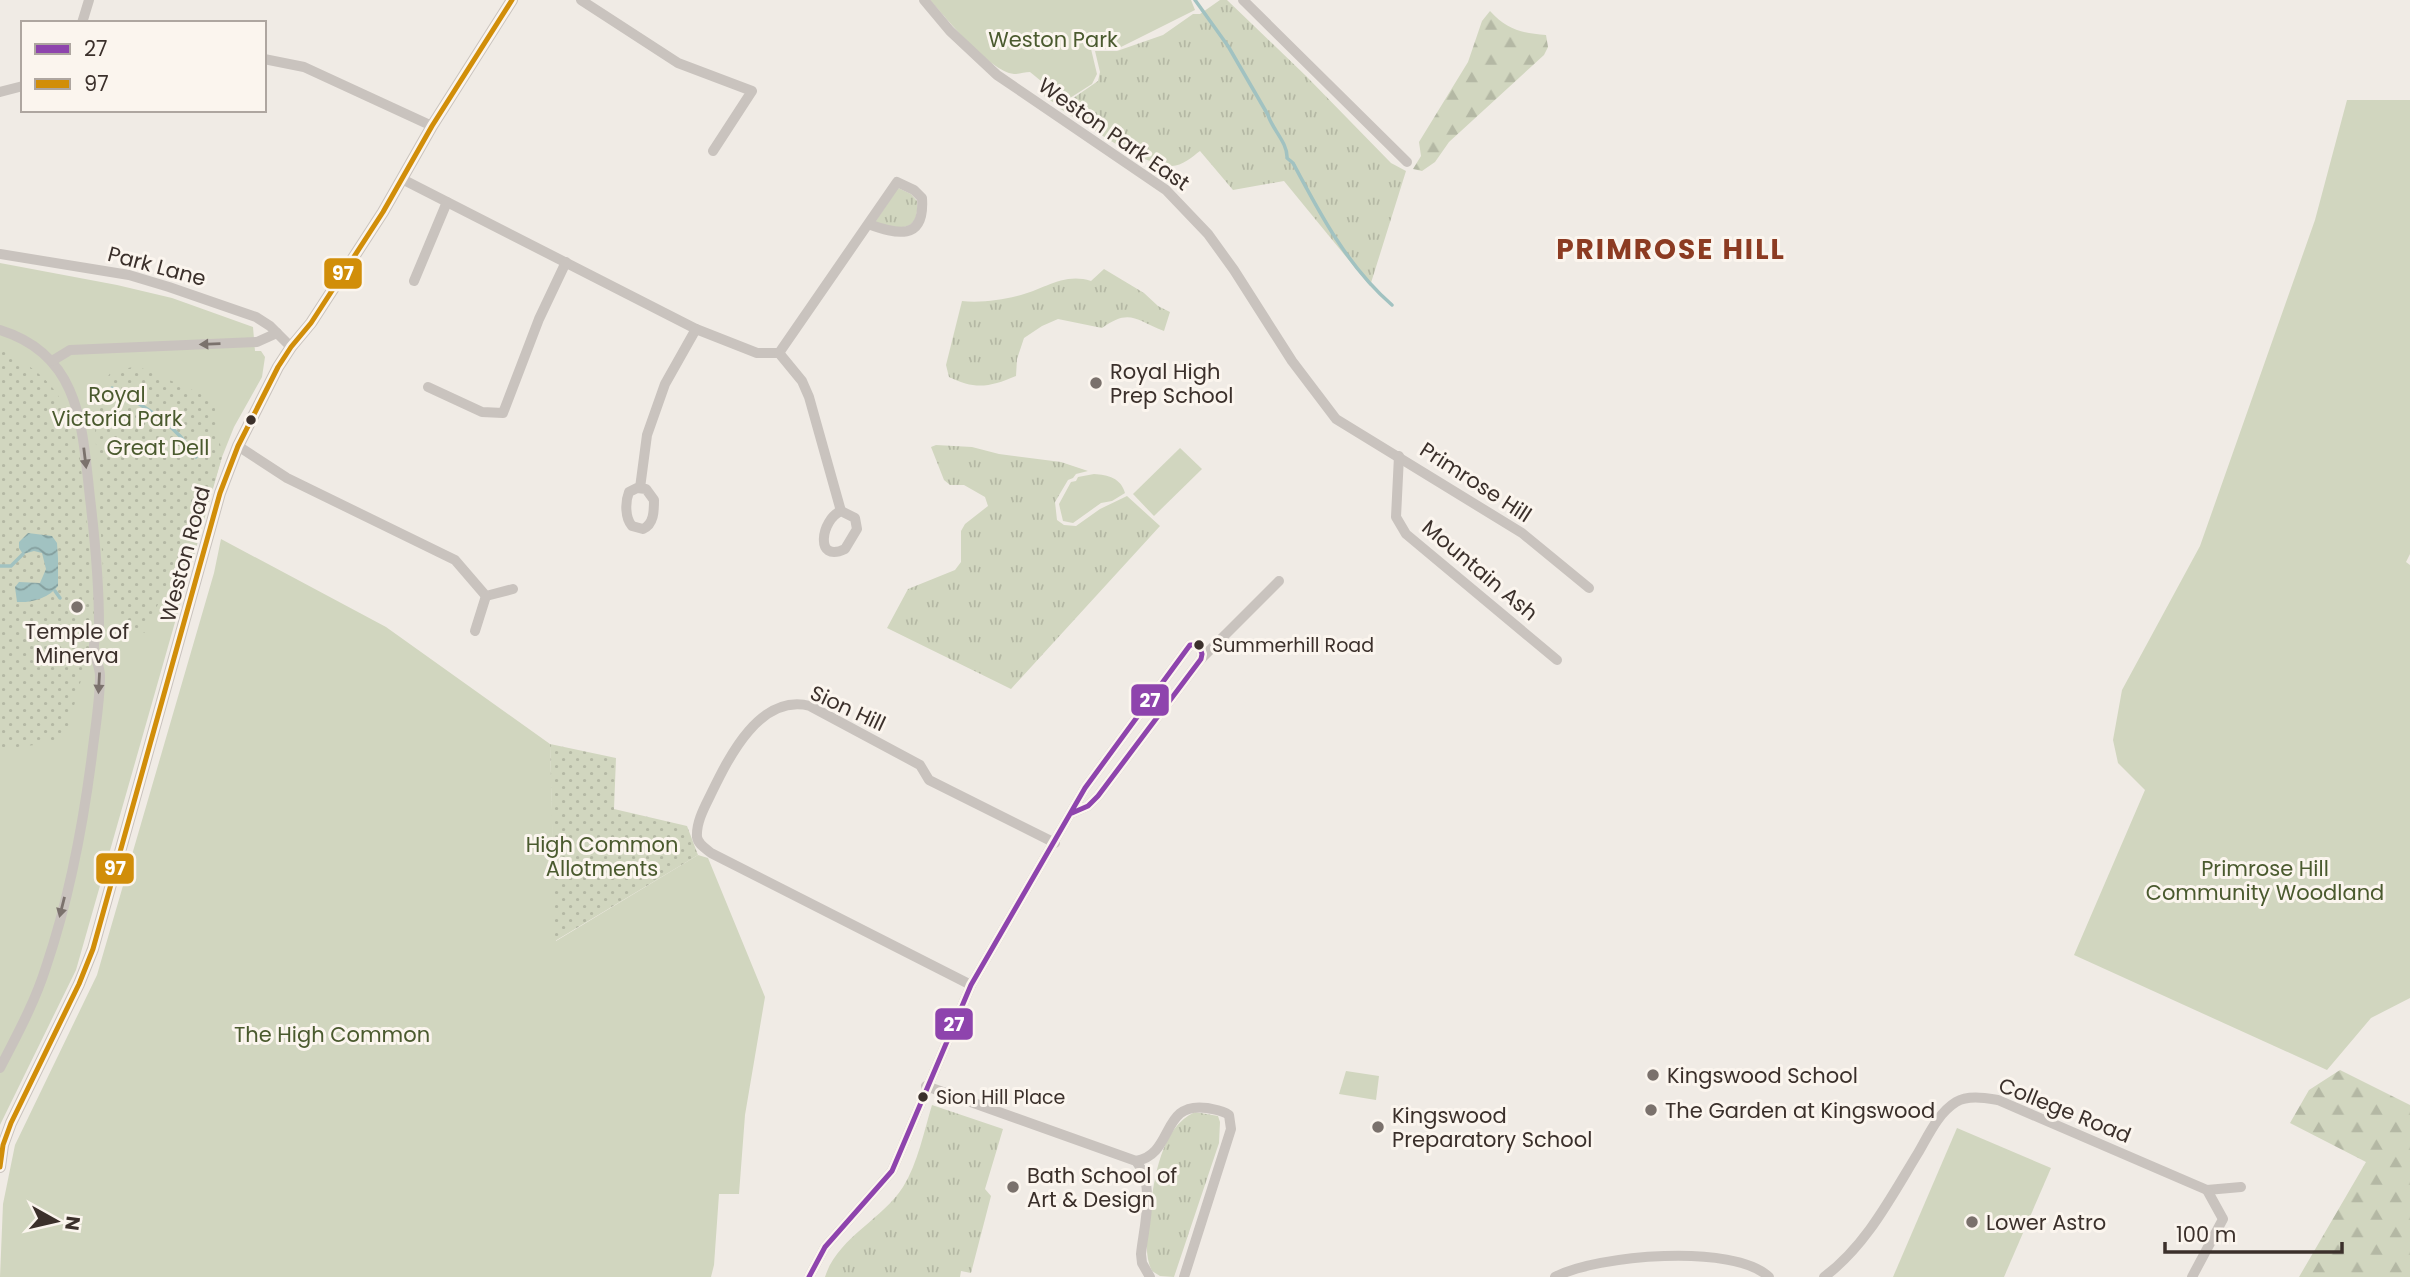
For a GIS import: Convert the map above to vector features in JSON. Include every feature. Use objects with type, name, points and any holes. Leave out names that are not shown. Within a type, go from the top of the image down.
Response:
[{"type":"street","points":[[83,21],[89,0]]},
{"type":"street","name":"Weston Road","points":[[0,1167],[1,1144],[79,984],[93,949],[220,493],[238,446],[290,347],[311,323],[512,0]]},
{"type":"street","points":[[581,0],[678,63],[752,92],[713,152]]},
{"type":"street","name":"Weston Park East","points":[[924,0],[950,31],[997,75],[1166,190],[1186,210],[1234,270],[1292,361],[1336,419]]},
{"type":"street","points":[[1243,0],[1407,162]]},
{"type":"street","points":[[266,59],[304,67],[432,126]]},
{"type":"street","points":[[0,92],[21,87]]},
{"type":"street","points":[[402,179],[695,329],[757,352],[779,353],[802,381],[809,397],[841,511]]},
{"type":"street","points":[[779,353],[868,224],[897,182],[914,190],[922,198],[919,222],[908,232],[894,233],[868,224]]},
{"type":"street","points":[[414,281],[447,202]]},
{"type":"street","name":"Park Lane","points":[[0,254],[143,279],[256,317],[290,347]]},
{"type":"street","points":[[428,387],[482,412],[508,417],[539,319],[566,262]]},
{"type":"street","points":[[640,488],[647,435],[665,384],[695,329]]},
{"type":"street","points":[[0,330],[28,341],[52,361],[65,378],[74,398],[81,425],[94,533],[99,627],[94,646],[100,676],[87,796],[53,943],[32,1004],[0,1068]]},
{"type":"street","points":[[52,361],[70,350],[257,342],[277,333]]},
{"type":"street","name":"Primrose Hill","points":[[1336,419],[1522,533],[1589,588]]},
{"type":"street","points":[[238,446],[287,478],[455,560],[486,596]]},
{"type":"street","name":"Mountain Ash","points":[[1399,456],[1396,517],[1406,534],[1557,660]]},
{"type":"street","points":[[1072,813],[1088,806],[1098,796],[1201,659],[1279,581]]},
{"type":"street","points":[[486,596],[513,589]]},
{"type":"street","points":[[475,631],[486,596]]},
{"type":"street","points":[[809,1277],[825,1247],[892,1171],[971,985],[1085,788],[1190,645],[1199,645],[1201,659]]},
{"type":"street","name":"Sion Hill","points":[[971,985],[711,853],[701,845],[697,833],[703,810],[726,762],[736,746],[761,719],[785,705],[802,704],[920,765],[929,780],[1055,843]]},
{"type":"street","points":[[926,1086],[1136,1161],[1148,1159],[1155,1152],[1177,1115],[1198,1107],[1223,1111],[1228,1115],[1231,1129],[1184,1277]]},
{"type":"street","name":"College Road","points":[[1824,1277],[1844,1262],[1880,1214],[1942,1113],[1958,1101],[1976,1097],[1998,1100],[2207,1190],[2241,1187]]},
{"type":"street","points":[[1136,1161],[1145,1172],[1148,1192],[1141,1254],[1142,1263],[1150,1277]]},
{"type":"street","points":[[2192,1277],[2223,1219],[2207,1190]]},
{"type":"street","points":[[1555,1277],[1581,1268],[1650,1256],[1693,1254],[1744,1264],[1769,1277]]},
{"type":"green space","name":"Weston Park","points":[[930,0],[1191,0],[1195,10],[1117,49],[1091,49],[1097,74],[1092,84],[1059,105],[1045,98],[1041,81],[1030,72],[1014,74],[993,64],[957,31]]},
{"type":"green space","points":[[1220,0],[1227,0],[1391,163],[1406,171],[1370,286],[1284,181],[1233,190],[1200,151],[1179,164],[1161,165],[1131,152],[1059,108],[1098,81],[1100,72],[1095,51],[1117,51],[1163,35],[1193,14],[1200,14]]},
{"type":"green space","points":[[1490,11],[1515,29],[1546,35],[1548,47],[1544,55],[1449,142],[1435,162],[1422,171],[1413,169],[1421,156],[1419,142],[1468,62],[1482,21]]},
{"type":"green space","name":"Primrose Hill Community Woodland","points":[[2347,100],[2410,100],[2410,554],[2406,562],[2410,565],[2410,998],[2371,1018],[2327,1070],[2074,955],[2145,790],[2118,763],[2113,740],[2122,690],[2200,546],[2315,220]]},
{"type":"green space","points":[[898,188],[911,194],[917,201],[915,219],[911,224],[899,227],[875,222]]},
{"type":"green space","name":"Royal Victoria Park","points":[[0,263],[172,298],[253,327],[255,351],[261,351],[265,357],[262,377],[234,427],[222,457],[76,970],[0,1125]]},
{"type":"green space","points":[[1104,269],[1170,312],[1164,331],[1126,317],[1102,328],[1058,319],[1024,338],[1017,359],[1016,376],[982,386],[949,377],[946,365],[962,301],[1010,297],[1062,280],[1091,281]]},
{"type":"green space","points":[[0,348],[43,377],[53,388],[74,430],[79,449],[97,620],[66,736],[60,742],[0,749]]},
{"type":"green space","name":"Great Dell","points":[[137,366],[211,398],[222,457],[198,537],[186,542],[145,633],[124,624],[105,605],[95,428],[90,402],[111,372]]},
{"type":"green space","points":[[931,447],[972,447],[999,454],[1061,462],[1088,471],[1076,474],[1068,480],[1055,502],[1057,520],[1064,525],[1076,526],[1100,509],[1127,496],[1160,526],[1011,689],[887,628],[908,589],[955,570],[961,562],[961,531],[965,524],[988,506],[985,497],[964,485],[950,485],[944,480]]},
{"type":"green space","points":[[1180,448],[1202,469],[1154,516],[1133,494]]},
{"type":"green space","points":[[1094,474],[1113,478],[1125,493],[1112,501],[1101,503],[1073,523],[1063,521],[1059,504],[1071,482],[1078,477]]},
{"type":"green space","name":"The High Common","points":[[221,539],[386,627],[550,744],[556,941],[698,855],[708,858],[765,997],[745,1115],[739,1194],[719,1194],[711,1277],[0,1277],[3,1204],[15,1145],[97,975],[214,573]]},
{"type":"green space","name":"High Common Allotments","points":[[550,744],[616,758],[614,809],[687,826],[698,855],[555,941]]},
{"type":"green space","points":[[2340,1070],[2410,1105],[2410,1277],[2299,1277],[2366,1162],[2290,1123],[2309,1090]]},
{"type":"green space","points":[[1346,1071],[1379,1076],[1376,1100],[1339,1094]]},
{"type":"green space","points":[[932,1105],[1003,1129],[985,1189],[991,1196],[971,1273],[961,1271],[960,1277],[825,1277],[839,1251],[884,1210],[903,1187],[917,1157]]},
{"type":"green space","points":[[1195,1112],[1218,1116],[1219,1143],[1174,1277],[1160,1276],[1152,1271],[1147,1250],[1157,1170],[1174,1129],[1183,1119]]},
{"type":"green space","name":"Lower Astro","points":[[1957,1128],[2051,1168],[2004,1277],[1893,1277]]},
{"type":"water","points":[[28,533],[52,536],[57,543],[58,586],[39,599],[17,602],[15,587],[19,582],[40,583],[46,569],[42,553],[34,551],[23,554],[19,548],[19,542]]},
{"type":"waterway","points":[[1195,0],[1228,46],[1282,141],[1287,158],[1293,163],[1336,239],[1362,274],[1392,305]]},
{"type":"waterway","points":[[112,388],[169,425],[196,457]]},
{"type":"waterway","points":[[0,566],[11,566],[23,554]]},
{"type":"waterway","points":[[55,591],[60,598]]},
{"type":"transit line","name":"97","points":[[0,1167],[3,1145],[11,1123],[79,984],[93,949],[220,493],[238,446],[278,367],[311,323],[383,212],[432,126],[512,0]]},
{"type":"transit line","name":"27","points":[[809,1277],[825,1247],[892,1171],[971,985],[1085,788],[1190,645],[1199,645],[1201,659],[1098,796],[1088,806],[1072,813]]},
{"type":"place","name":"Royal High Prep School","points":[[1096,383]]},
{"type":"place","name":"Temple of Minerva","points":[[77,607]]},
{"type":"place","name":"Summerhill Road","points":[[1199,645]]},
{"type":"place","name":"Kingswood School","points":[[1653,1075]]},
{"type":"place","name":"Sion Hill Place","points":[[923,1097]]},
{"type":"place","name":"The Garden at Kingswood","points":[[1651,1110]]},
{"type":"place","name":"Kingswood Preparatory School","points":[[1378,1127]]},
{"type":"place","name":"Bath School of Art & Design","points":[[1013,1187]]},
{"type":"place","name":"Lower Astro","points":[[1972,1222]]},
{"type":"district","name":"PRIMROSE HILL","points":[[1671,249]]}]
